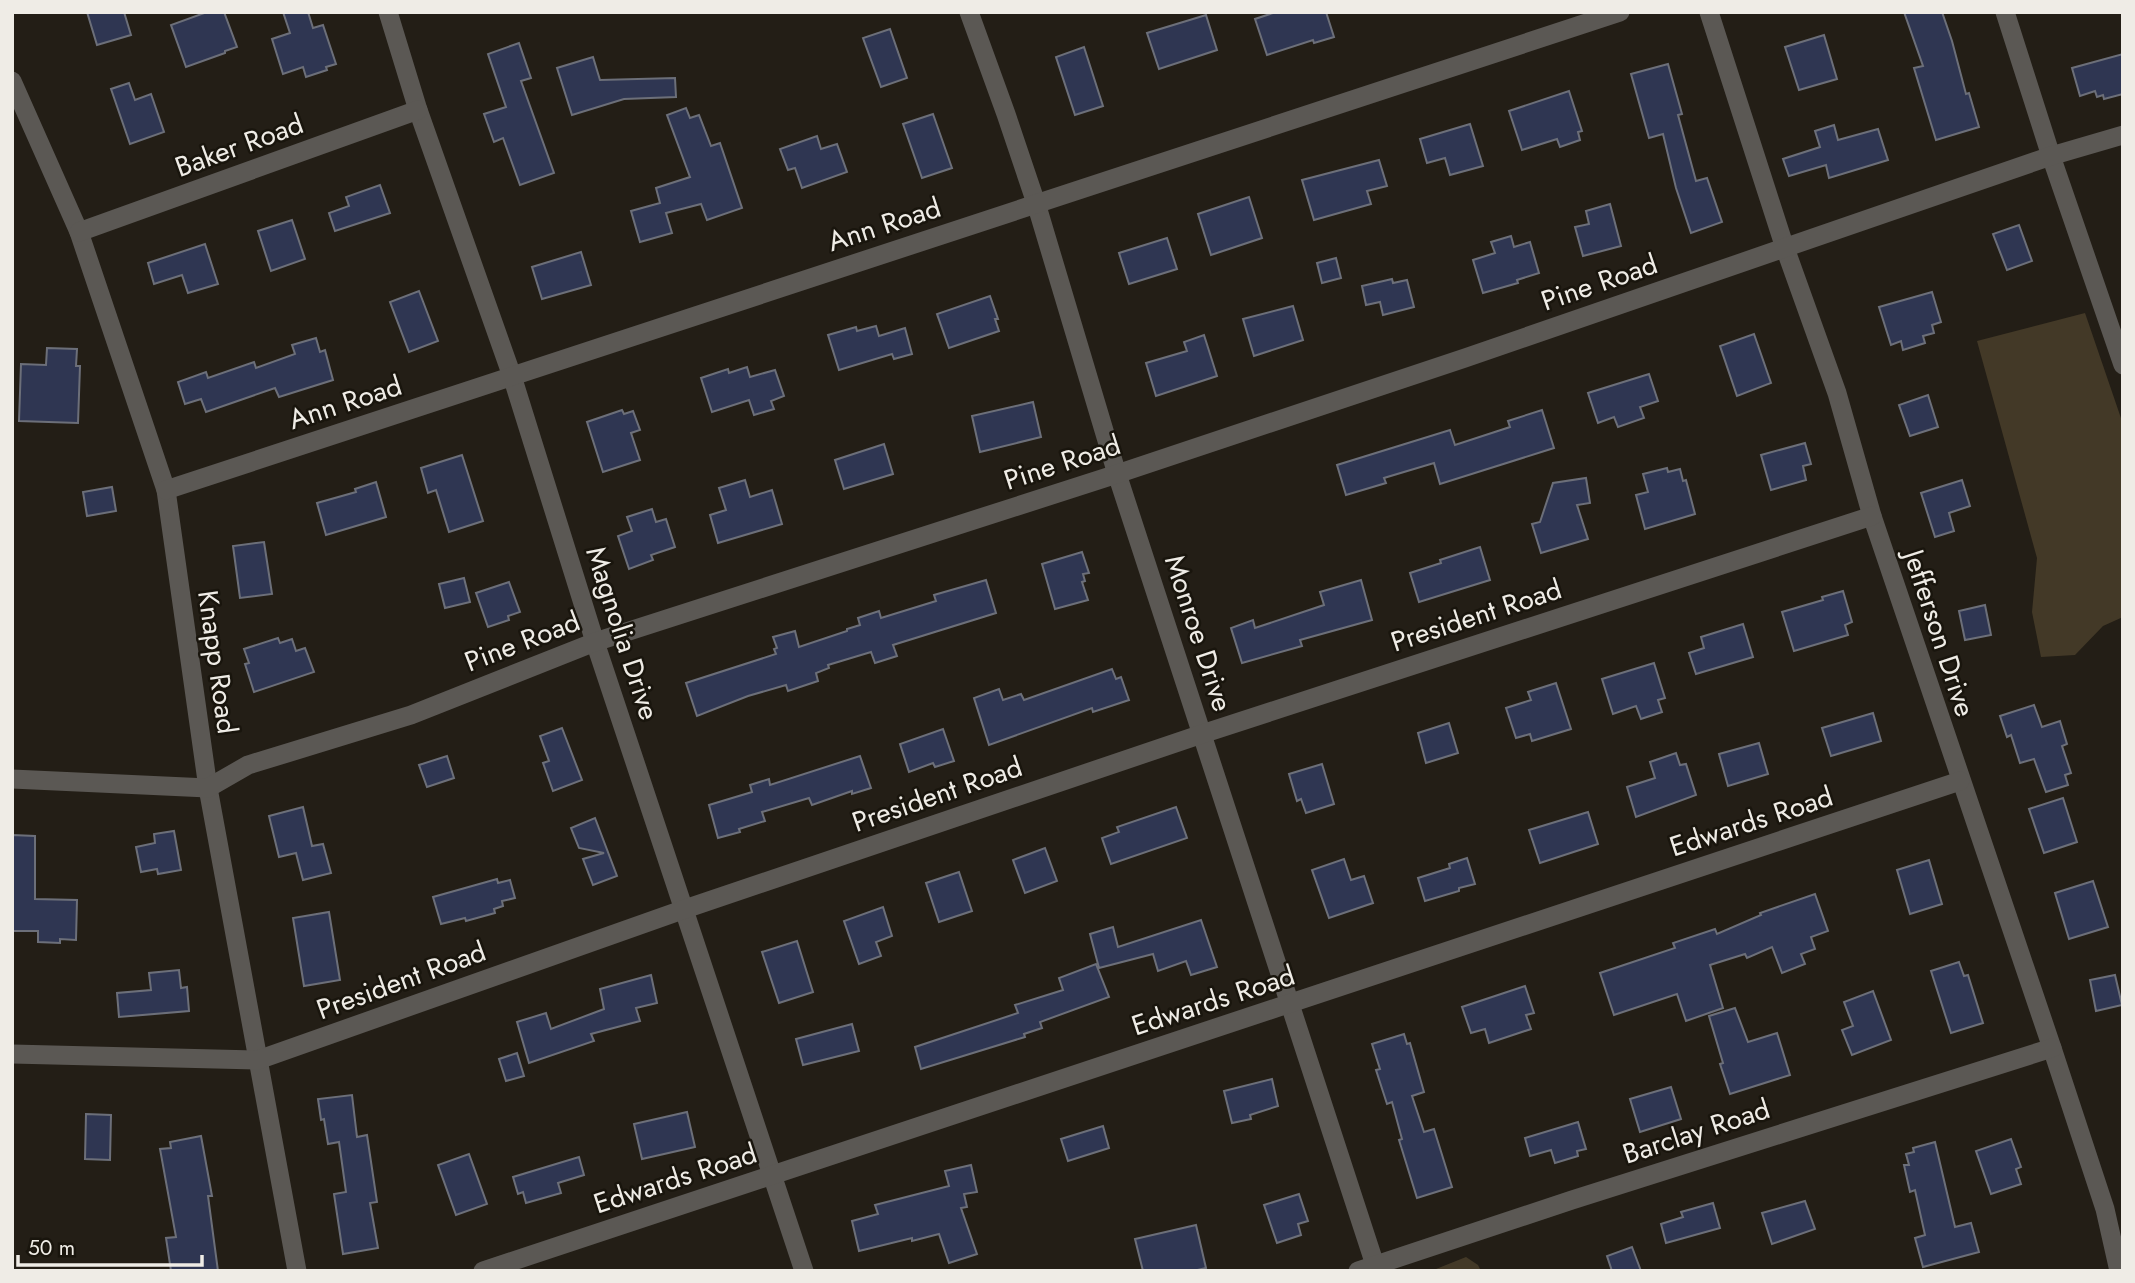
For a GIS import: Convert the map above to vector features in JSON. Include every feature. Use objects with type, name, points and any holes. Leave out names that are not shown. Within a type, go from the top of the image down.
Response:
[{"type":"street","name":"Magnolia Drive","points":[[388,12],[418,110],[512,376],[595,642],[804,1271]]},
{"type":"street","name":"Monroe Drive","points":[[969,12],[1036,203],[1117,474],[1289,1004],[1370,1269]]},
{"type":"street","name":"Ann Road","points":[[166,490],[1620,12]]},
{"type":"street","name":"Jefferson Drive","points":[[1709,12],[1785,248],[1837,393],[1872,516],[2105,1209],[2119,1271]]},
{"type":"street","points":[[2005,12],[2123,365]]},
{"type":"street","name":"Knapp Road","points":[[12,81],[79,232],[166,490],[208,788],[297,1271]]},
{"type":"street","name":"Baker Road","points":[[79,232],[418,110]]},
{"type":"street","name":"Pine Road","points":[[208,788],[248,765],[411,715],[595,642],[1117,474],[2051,156],[2123,135]]},
{"type":"street","name":"President Road","points":[[12,1054],[258,1060],[685,909],[1202,734],[1872,516]]},
{"type":"street","points":[[12,779],[208,788]]},
{"type":"street","name":"Edwards Road","points":[[483,1271],[1960,781]]},
{"type":"street","name":"Barclay Road","points":[[1370,1269],[2052,1048]]},
{"type":"shaded area","points":[[2085,313],[2123,424],[2123,617],[2103,626],[2075,655],[2041,657],[2032,612],[2037,558],[1977,341]]},
{"type":"shaded area","points":[[1466,1257],[1478,1265],[1481,1271],[1431,1271]]},
{"type":"building","points":[[87,12],[124,12],[131,35],[97,45]]},
{"type":"building","points":[[207,12],[224,12],[237,47],[186,67],[171,25]]},
{"type":"building","points":[[283,12],[308,12],[313,28],[323,25],[336,64],[306,77],[303,67],[283,74],[272,39],[290,33]]},
{"type":"building","points":[[1276,12],[1326,12],[1334,37],[1314,43],[1313,40],[1267,55],[1255,19]]},
{"type":"building","points":[[1904,12],[1942,12],[1966,94],[1969,93],[1979,127],[1936,140],[1914,68],[1923,66]]},
{"type":"building","points":[[1206,15],[1217,50],[1159,69],[1147,33]]},
{"type":"building","points":[[890,29],[907,78],[881,87],[863,38]]},
{"type":"building","points":[[1824,35],[1837,79],[1799,90],[1785,47]]},
{"type":"building","points":[[519,43],[531,78],[521,81],[554,173],[520,185],[503,138],[494,142],[484,114],[506,107],[488,54]]},
{"type":"building","points":[[1084,47],[1103,106],[1075,115],[1056,57]]},
{"type":"building","points":[[2123,54],[2123,94],[2104,99],[2103,95],[2097,97],[2095,91],[2080,96],[2072,68]]},
{"type":"building","points":[[593,57],[600,80],[675,78],[676,97],[624,99],[572,115],[557,68]]},
{"type":"building","points":[[1668,64],[1682,114],[1678,115],[1696,181],[1707,178],[1722,222],[1691,233],[1676,188],[1663,134],[1649,138],[1631,74]]},
{"type":"building","points":[[129,83],[135,100],[151,94],[164,132],[130,144],[111,89]]},
{"type":"building","points":[[1569,91],[1582,131],[1578,132],[1580,140],[1560,147],[1557,139],[1522,150],[1509,111]]},
{"type":"building","points":[[686,108],[690,118],[699,115],[711,146],[720,143],[742,208],[707,220],[701,204],[666,213],[672,233],[640,242],[631,211],[660,203],[656,188],[690,177],[667,115]]},
{"type":"building","points":[[933,114],[952,168],[922,178],[903,124]]},
{"type":"building","points":[[1470,124],[1483,166],[1450,175],[1445,158],[1427,163],[1420,139]]},
{"type":"building","points":[[1834,125],[1838,140],[1878,129],[1888,160],[1829,178],[1826,165],[1789,176],[1783,159],[1820,147],[1815,131]]},
{"type":"building","points":[[817,136],[821,149],[837,144],[847,172],[802,188],[795,168],[788,170],[780,149]]},
{"type":"building","points":[[1379,160],[1387,186],[1367,191],[1371,204],[1314,220],[1302,180]]},
{"type":"building","points":[[380,185],[390,213],[335,231],[329,213],[349,206],[346,197]]},
{"type":"building","points":[[1249,197],[1262,238],[1211,255],[1198,214]]},
{"type":"building","points":[[1610,204],[1621,246],[1583,256],[1575,227],[1589,224],[1586,211]]},
{"type":"building","points":[[292,220],[305,259],[271,271],[258,231]]},
{"type":"building","points":[[2019,225],[2032,261],[2007,270],[1993,234]]},
{"type":"building","points":[[1511,236],[1514,247],[1530,242],[1539,273],[1517,280],[1518,283],[1483,293],[1473,260],[1495,253],[1491,242]]},
{"type":"building","points":[[1167,238],[1177,269],[1129,284],[1119,253]]},
{"type":"building","points":[[205,244],[218,284],[188,293],[182,275],[154,284],[148,263]]},
{"type":"building","points":[[581,252],[591,285],[542,299],[532,267]]},
{"type":"building","points":[[1336,258],[1341,278],[1322,283],[1317,263]]},
{"type":"building","points":[[1392,279],[1393,283],[1407,280],[1414,307],[1383,315],[1380,302],[1366,305],[1362,286]]},
{"type":"building","points":[[419,291],[438,341],[409,352],[390,302]]},
{"type":"building","points":[[1932,292],[1941,322],[1932,325],[1934,333],[1923,336],[1925,343],[1903,350],[1901,341],[1891,345],[1879,307]]},
{"type":"building","points":[[990,296],[999,331],[949,348],[937,314]]},
{"type":"building","points":[[1293,306],[1303,340],[1254,356],[1243,319]]},
{"type":"building","points":[[876,326],[879,336],[905,328],[912,354],[894,359],[892,354],[839,370],[828,335],[856,327],[857,331]]},
{"type":"building","points":[[1754,334],[1771,383],[1737,396],[1720,346]]},
{"type":"building","points":[[1204,335],[1217,376],[1156,396],[1146,363],[1187,351],[1184,342]]},
{"type":"building","points":[[316,338],[320,352],[325,350],[333,380],[279,397],[275,388],[206,412],[201,399],[185,404],[178,382],[206,372],[208,378],[254,362],[256,368],[295,354],[292,345]]},
{"type":"building","points":[[47,348],[77,349],[76,366],[80,366],[78,423],[19,421],[21,364],[46,365]]},
{"type":"building","points":[[747,367],[750,377],[775,370],[784,396],[771,401],[774,409],[754,415],[749,400],[712,412],[701,378],[728,369],[729,373]]},
{"type":"building","points":[[1649,374],[1658,401],[1640,407],[1644,418],[1618,427],[1614,417],[1598,423],[1588,393]]},
{"type":"building","points":[[1928,395],[1938,427],[1910,436],[1899,405]]},
{"type":"building","points":[[1033,402],[1041,437],[980,452],[972,416]]},
{"type":"building","points":[[622,410],[624,414],[633,411],[640,430],[631,433],[640,460],[603,472],[587,422]]},
{"type":"building","points":[[1542,410],[1554,448],[1440,484],[1434,463],[1384,478],[1386,483],[1346,495],[1337,465],[1450,430],[1455,445],[1510,427],[1508,421]]},
{"type":"building","points":[[1805,443],[1811,464],[1803,466],[1806,480],[1771,490],[1761,455]]},
{"type":"building","points":[[884,444],[893,474],[844,489],[835,460]]},
{"type":"building","points":[[462,455],[483,521],[449,532],[436,490],[428,493],[421,468]]},
{"type":"building","points":[[1667,468],[1668,472],[1680,469],[1683,481],[1686,480],[1695,514],[1645,529],[1636,495],[1648,492],[1643,474]]},
{"type":"building","points":[[1586,478],[1590,503],[1577,505],[1588,539],[1541,553],[1532,524],[1540,522],[1553,483]]},
{"type":"building","points":[[745,480],[750,497],[772,490],[782,524],[718,543],[710,515],[726,510],[719,488]]},
{"type":"building","points":[[1962,480],[1970,506],[1949,513],[1954,531],[1935,537],[1921,493]]},
{"type":"building","points":[[376,482],[386,517],[326,535],[317,503],[356,492],[355,489]]},
{"type":"building","points":[[112,487],[116,511],[87,516],[83,492]]},
{"type":"building","points":[[652,509],[656,522],[666,519],[675,547],[651,555],[653,560],[629,569],[618,536],[632,531],[627,517]]},
{"type":"building","points":[[264,542],[272,594],[240,598],[233,546]]},
{"type":"building","points":[[1480,547],[1490,580],[1419,602],[1410,573]]},
{"type":"building","points":[[1082,552],[1089,573],[1083,574],[1085,581],[1082,582],[1088,600],[1055,609],[1042,564]]},
{"type":"building","points":[[464,578],[470,602],[445,608],[439,584]]},
{"type":"building","points":[[986,580],[996,613],[893,645],[897,656],[875,663],[871,652],[828,665],[829,668],[816,673],[818,681],[788,691],[786,685],[748,696],[697,716],[686,683],[776,654],[773,637],[795,631],[799,647],[860,625],[858,618],[879,611],[881,618],[936,601],[934,595]]},
{"type":"building","points":[[1361,580],[1372,620],[1300,640],[1302,646],[1242,663],[1231,628],[1253,620],[1255,628],[1324,605],[1320,592]]},
{"type":"building","points":[[509,582],[520,612],[508,616],[509,620],[488,627],[476,593]]},
{"type":"building","points":[[1843,591],[1852,622],[1845,625],[1848,635],[1794,651],[1782,612]]},
{"type":"building","points":[[1985,605],[1991,635],[1965,640],[1959,611]]},
{"type":"building","points":[[1743,624],[1753,657],[1696,674],[1689,653],[1704,648],[1701,637]]},
{"type":"building","points":[[278,638],[280,643],[292,639],[296,651],[305,648],[314,672],[254,692],[245,664],[249,663],[244,649]]},
{"type":"building","points":[[1654,663],[1665,698],[1658,700],[1662,712],[1641,719],[1636,706],[1613,714],[1602,679]]},
{"type":"building","points":[[1112,669],[1116,679],[1121,677],[1129,700],[1093,712],[1092,708],[989,745],[974,698],[999,689],[1003,700],[1021,694],[1024,700]]},
{"type":"building","points":[[1556,683],[1571,729],[1532,741],[1530,734],[1516,738],[1506,708],[1531,700],[1528,692]]},
{"type":"building","points":[[2034,705],[2042,727],[2060,721],[2067,744],[2062,746],[2071,773],[2065,775],[2068,785],[2046,792],[2034,759],[2020,763],[2011,735],[2007,737],[2000,716]]},
{"type":"building","points":[[1873,713],[1881,741],[1831,756],[1822,728]]},
{"type":"building","points":[[1449,723],[1458,753],[1426,763],[1418,733]]},
{"type":"building","points":[[562,728],[582,780],[553,791],[543,763],[549,761],[540,736]]},
{"type":"building","points":[[943,729],[954,761],[935,767],[933,763],[909,772],[900,744]]},
{"type":"building","points":[[1759,743],[1768,774],[1728,786],[1719,754]]},
{"type":"building","points":[[1676,753],[1680,765],[1686,764],[1696,795],[1636,817],[1627,787],[1655,778],[1650,762]]},
{"type":"building","points":[[447,756],[454,778],[427,787],[419,765]]},
{"type":"building","points":[[860,756],[871,788],[852,794],[852,791],[812,805],[809,798],[762,812],[765,821],[718,838],[709,805],[752,792],[750,785],[769,779],[770,785]]},
{"type":"building","points":[[1322,764],[1334,804],[1306,813],[1301,799],[1297,801],[1289,774]]},
{"type":"building","points":[[2063,798],[2077,842],[2044,853],[2029,809]]},
{"type":"building","points":[[303,807],[312,846],[323,844],[331,873],[303,880],[296,853],[279,857],[269,816]]},
{"type":"building","points":[[1176,807],[1187,838],[1111,864],[1102,838],[1119,832],[1117,827]]},
{"type":"building","points":[[1588,812],[1598,844],[1540,863],[1529,830]]},
{"type":"building","points":[[595,818],[617,876],[593,885],[583,859],[604,853],[579,848],[571,828]]},
{"type":"building","points":[[174,831],[181,870],[158,874],[157,869],[141,872],[136,847],[155,843],[154,834]]},
{"type":"building","points":[[12,835],[35,836],[35,899],[77,900],[76,940],[60,939],[60,943],[38,942],[38,931],[12,931]]},
{"type":"building","points":[[1045,848],[1057,881],[1025,893],[1013,860]]},
{"type":"building","points":[[1467,858],[1475,884],[1425,901],[1418,878],[1450,868],[1449,864]]},
{"type":"building","points":[[1344,859],[1351,880],[1364,876],[1373,903],[1329,918],[1312,870]]},
{"type":"building","points":[[1929,860],[1942,904],[1910,914],[1897,870]]},
{"type":"building","points":[[959,872],[972,911],[939,922],[926,883]]},
{"type":"building","points":[[497,879],[498,883],[510,880],[515,898],[502,901],[503,906],[494,909],[495,913],[441,924],[433,897]]},
{"type":"building","points":[[2093,881],[2108,927],[2069,939],[2055,893]]},
{"type":"building","points":[[1815,894],[1828,931],[1811,937],[1815,949],[1801,954],[1805,964],[1782,973],[1772,947],[1747,958],[1745,954],[1710,965],[1723,1008],[1686,1021],[1677,994],[1614,1015],[1600,973],[1675,948],[1673,943],[1715,929],[1717,934],[1761,915],[1760,913]]},
{"type":"building","points":[[883,907],[892,936],[876,942],[881,956],[859,964],[844,921]]},
{"type":"building","points":[[329,912],[340,980],[304,986],[293,918]]},
{"type":"building","points":[[1201,920],[1217,967],[1191,975],[1186,961],[1158,971],[1153,954],[1099,968],[1090,934],[1113,927],[1118,947]]},
{"type":"building","points":[[797,941],[813,992],[779,1003],[762,952]]},
{"type":"building","points":[[1959,962],[1964,976],[1968,975],[1983,1023],[1951,1033],[1931,971]]},
{"type":"building","points":[[1096,964],[1109,997],[1040,1022],[1042,1028],[1024,1034],[1025,1037],[921,1069],[915,1047],[1018,1013],[1015,1005],[1063,990],[1059,978]]},
{"type":"building","points":[[179,970],[181,988],[187,987],[189,1011],[119,1017],[117,993],[151,990],[149,973]]},
{"type":"building","points":[[651,975],[657,1003],[636,1008],[640,1021],[591,1034],[594,1041],[529,1063],[517,1022],[546,1013],[551,1029],[604,1009],[600,989]]},
{"type":"building","points":[[2115,975],[2122,1005],[2096,1011],[2090,980]]},
{"type":"building","points":[[1525,986],[1534,1013],[1526,1015],[1531,1029],[1489,1043],[1485,1029],[1471,1033],[1462,1007]]},
{"type":"building","points":[[1873,991],[1891,1040],[1852,1055],[1842,1030],[1853,1026],[1844,1002]]},
{"type":"building","points":[[1735,1008],[1748,1042],[1777,1033],[1790,1075],[1730,1094],[1709,1016]]},
{"type":"building","points":[[852,1024],[859,1051],[803,1065],[796,1039]]},
{"type":"building","points":[[1404,1034],[1407,1044],[1410,1043],[1424,1092],[1412,1096],[1424,1132],[1434,1129],[1452,1187],[1417,1198],[1399,1140],[1402,1139],[1392,1102],[1387,1104],[1376,1070],[1380,1069],[1372,1044]]},
{"type":"building","points":[[517,1053],[524,1076],[506,1081],[499,1059]]},
{"type":"building","points":[[1272,1079],[1278,1106],[1250,1115],[1251,1119],[1232,1123],[1224,1091]]},
{"type":"building","points":[[1671,1087],[1681,1119],[1640,1132],[1630,1099]]},
{"type":"building","points":[[352,1095],[357,1137],[367,1135],[377,1202],[370,1203],[378,1248],[343,1254],[334,1194],[346,1192],[339,1142],[328,1144],[318,1099]]},
{"type":"building","points":[[687,1112],[695,1147],[642,1159],[634,1124]]},
{"type":"building","points":[[86,1114],[111,1115],[110,1160],[85,1159]]},
{"type":"building","points":[[1578,1122],[1586,1149],[1577,1151],[1578,1156],[1555,1163],[1551,1150],[1530,1156],[1525,1138]]},
{"type":"building","points":[[1103,1126],[1109,1148],[1068,1161],[1061,1139]]},
{"type":"building","points":[[201,1136],[212,1196],[208,1196],[218,1271],[171,1271],[166,1238],[176,1237],[160,1149],[171,1148],[170,1142]]},
{"type":"building","points":[[2011,1139],[2021,1167],[2016,1169],[2021,1184],[1991,1194],[1976,1151]]},
{"type":"building","points":[[1935,1142],[1955,1227],[1971,1223],[1979,1252],[1923,1267],[1915,1238],[1925,1235],[1915,1190],[1910,1192],[1904,1165],[1909,1165],[1906,1154],[1914,1152],[1913,1148]]},
{"type":"building","points":[[469,1154],[487,1204],[456,1215],[438,1165]]},
{"type":"building","points":[[579,1157],[584,1175],[558,1183],[561,1193],[526,1203],[523,1192],[518,1194],[513,1177]]},
{"type":"building","points":[[971,1165],[977,1192],[964,1194],[967,1207],[961,1208],[977,1254],[949,1263],[939,1234],[859,1251],[852,1221],[878,1214],[875,1205],[949,1186],[945,1171]]},
{"type":"building","points":[[1299,1194],[1308,1221],[1298,1224],[1301,1235],[1277,1243],[1264,1205]]},
{"type":"building","points":[[1805,1201],[1815,1229],[1772,1244],[1762,1213]]},
{"type":"building","points":[[1713,1203],[1720,1228],[1666,1243],[1661,1224],[1683,1217],[1681,1212]]},
{"type":"building","points":[[1196,1225],[1206,1268],[1193,1271],[1143,1271],[1135,1239]]},
{"type":"building","points":[[1632,1247],[1641,1271],[1612,1271],[1607,1256]]}]
